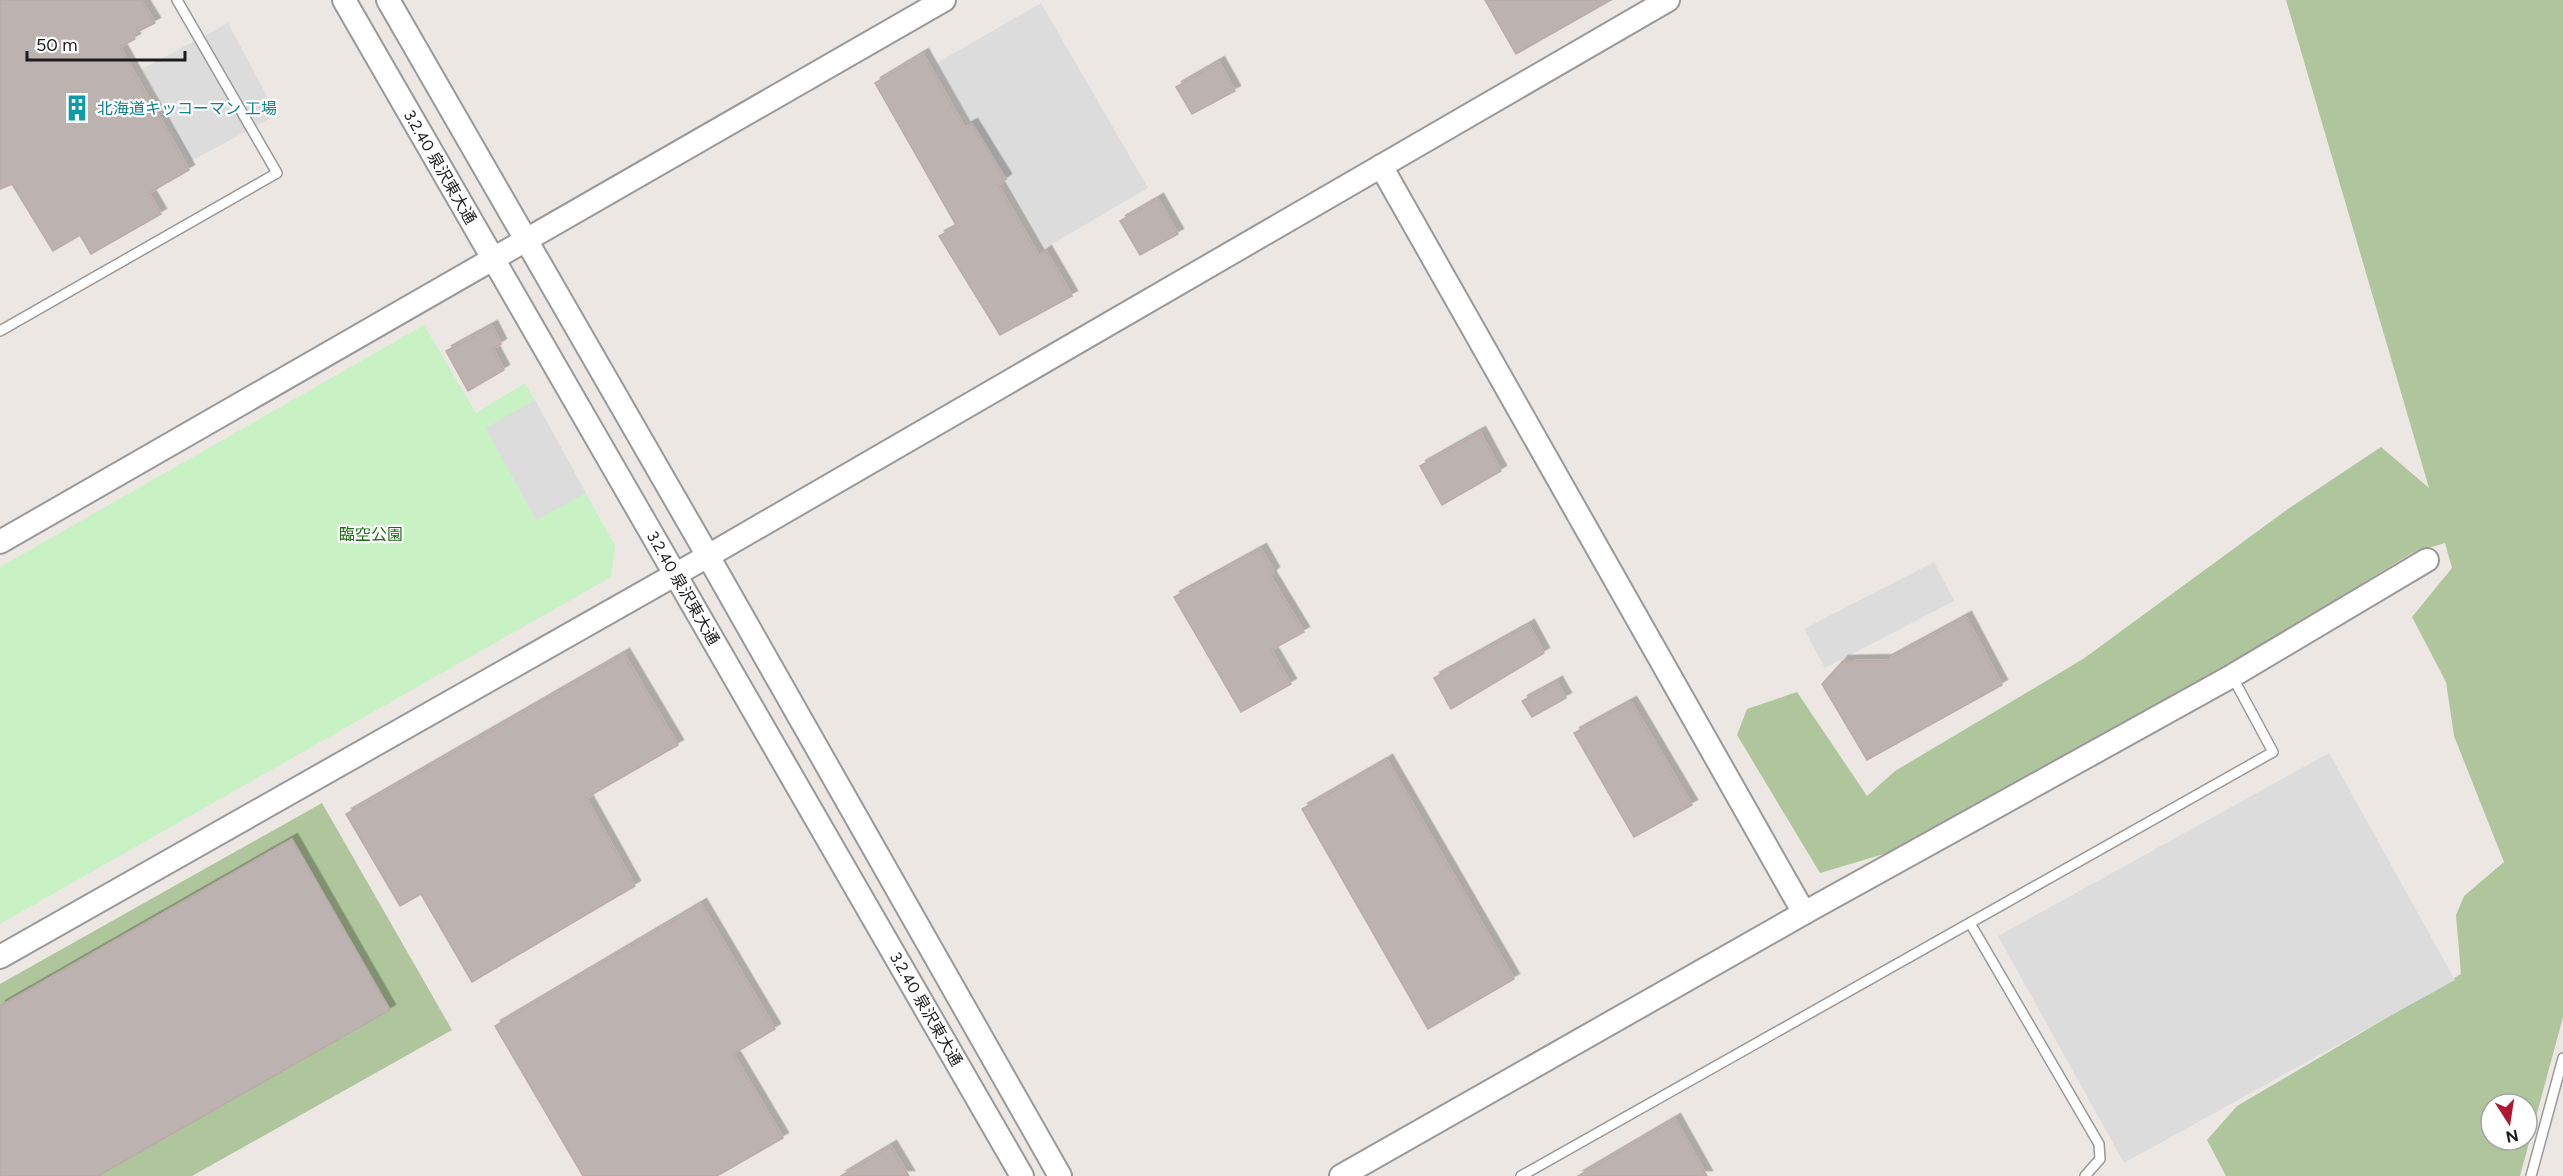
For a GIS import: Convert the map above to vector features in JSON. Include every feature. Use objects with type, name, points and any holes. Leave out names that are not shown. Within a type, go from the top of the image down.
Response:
[{"type":"street","name":"3.2.40 泉沢東大通","points":[[344,0],[1022,1176]]},
{"type":"street","name":"3.2.40 泉沢東大通","points":[[388,0],[708,556],[1060,1176]]},
{"type":"street","points":[[0,542],[944,0]]},
{"type":"street","points":[[0,957],[708,556],[1668,0]]},
{"type":"street","points":[[1381,166],[1804,913]]},
{"type":"street","points":[[1341,1176],[1804,913],[2232,676],[2427,560]]},
{"type":"lane","points":[[0,331],[277,173],[177,0]]},
{"type":"lane","points":[[1521,1176],[2273,752],[2232,676]]},
{"type":"lane","points":[[1970,923],[2099,1144],[2100,1159],[2085,1176]]},
{"type":"lane","points":[[2531,1176],[2563,1058]]},
{"type":"green space","points":[[2286,0],[2563,0],[2563,1017],[2539,1106],[2539,1092],[2479,1092],[2479,1152],[2526,1152],[2520,1176],[2226,1176],[2207,1140],[2237,1106],[2461,974],[2456,915],[2464,896],[2504,862],[2454,736],[2446,682],[2412,617],[2452,568],[2445,543],[2412,553],[2274,638],[2009,789],[1894,851],[1820,873],[1737,735],[1747,709],[1797,692],[1867,796],[1895,771],[2083,659],[2288,509],[2381,447],[2429,488]]},
{"type":"green space","name":"臨空公園","points":[[424,325],[476,413],[525,383],[615,546],[611,577],[0,924],[0,567]]},
{"type":"green space","points":[[322,803],[452,1030],[192,1176],[0,1176],[0,984]]},
{"type":"shaded area","points":[[1041,3],[1148,188],[1045,248],[937,63]]},
{"type":"shaded area","points":[[228,23],[277,115],[191,161],[142,69]]},
{"type":"shaded area","points":[[535,400],[586,493],[536,520],[486,428]]},
{"type":"shaded area","points":[[1934,562],[1954,601],[1825,668],[1804,629]]},
{"type":"shaded area","points":[[2329,753],[2455,980],[2124,1163],[1998,936]]},
{"type":"building","name":"北海道キッコーマン 工場","points":[[0,0],[141,0],[155,23],[133,34],[135,39],[120,47],[189,170],[149,193],[161,214],[91,254],[80,235],[53,251],[12,184],[0,189]]},
{"type":"building","points":[[1485,0],[1611,0],[1516,54]]},
{"type":"building","points":[[923,54],[965,128],[972,124],[1006,179],[998,185],[1039,256],[1046,251],[1072,296],[1000,335],[939,236],[957,227],[875,83]]},
{"type":"building","points":[[1219,62],[1235,91],[1192,114],[1176,87]]},
{"type":"building","points":[[1158,199],[1178,234],[1140,255],[1120,221]]},
{"type":"building","points":[[492,326],[501,344],[493,349],[504,370],[468,391],[446,351]]},
{"type":"building","points":[[1480,432],[1501,471],[1442,505],[1420,466]]},
{"type":"building","points":[[1261,549],[1274,572],[1270,576],[1304,632],[1271,650],[1291,684],[1241,712],[1174,597]]},
{"type":"building","points":[[1966,617],[2002,685],[1867,760],[1822,684],[1843,661],[1887,660]]},
{"type":"building","points":[[1529,625],[1544,653],[1451,709],[1434,678]]},
{"type":"building","points":[[624,654],[678,745],[586,798],[635,886],[472,982],[421,894],[400,906],[346,814]]},
{"type":"building","points":[[1557,682],[1566,698],[1532,717],[1522,701]]},
{"type":"building","points":[[1631,702],[1692,805],[1634,837],[1574,733]]},
{"type":"building","points":[[1387,760],[1514,979],[1428,1029],[1302,809]]},
{"type":"building","points":[[292,839],[390,1010],[98,1176],[0,1176],[0,1006]]},
{"type":"building","points":[[701,904],[775,1029],[733,1054],[783,1138],[717,1176],[583,1176],[495,1026]]},
{"type":"building","points":[[1675,1119],[1707,1176],[1578,1176]]},
{"type":"building","points":[[891,1146],[909,1176],[841,1176]]},
{"type":"place","name":"北海道キッコーマン 工場","points":[[77,108]]}]
